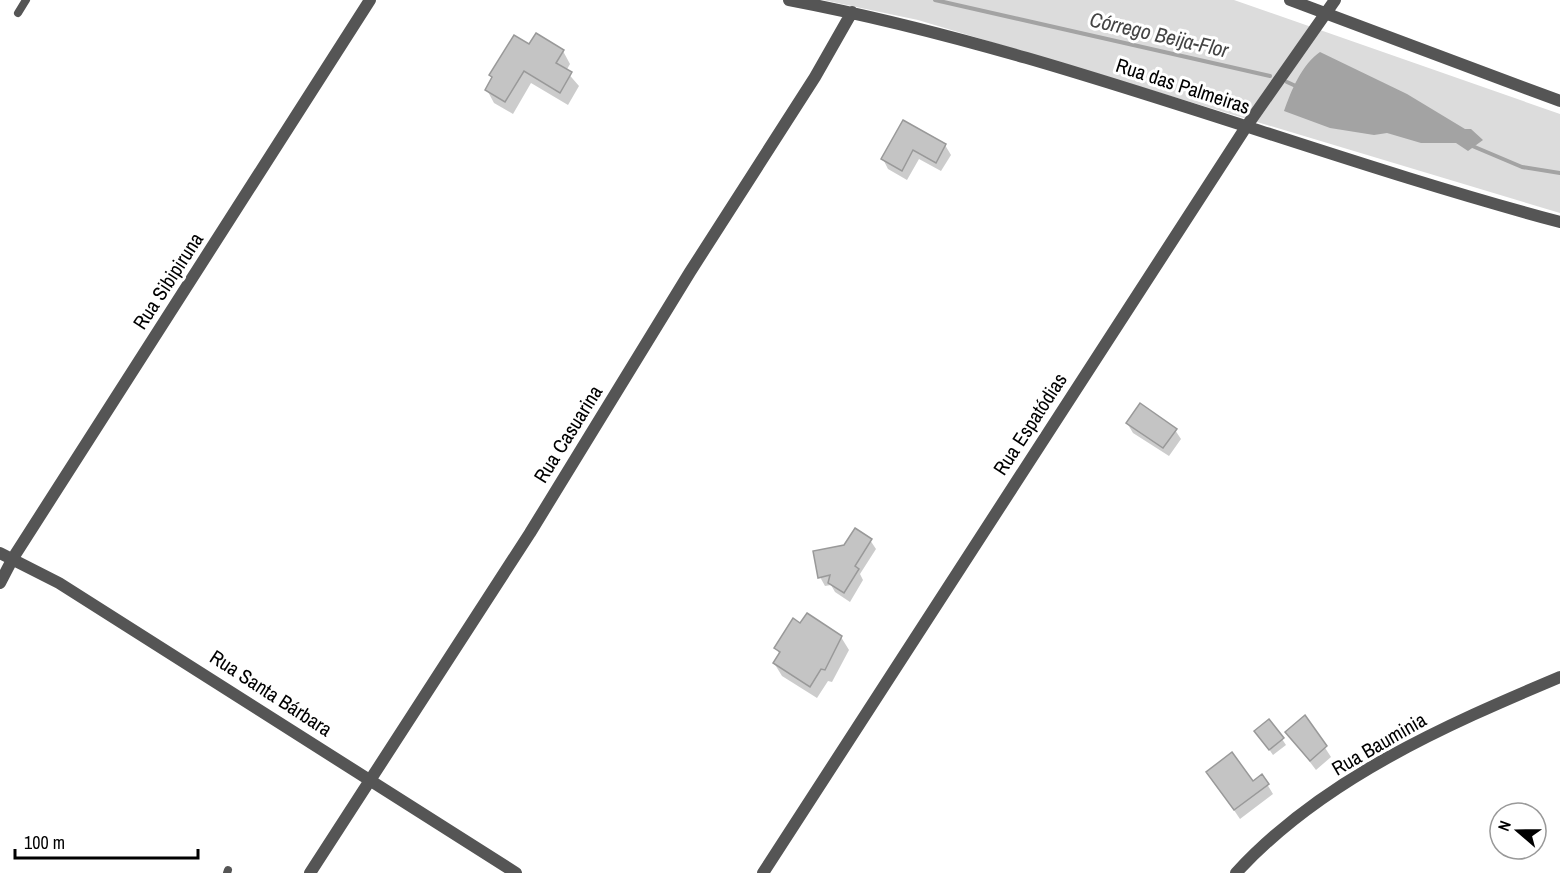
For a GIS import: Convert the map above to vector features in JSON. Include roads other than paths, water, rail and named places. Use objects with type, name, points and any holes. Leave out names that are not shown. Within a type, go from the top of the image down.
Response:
[{"type":"street","name":"Rua Sibipiruna","points":[[0,583],[13,558],[370,0]]},
{"type":"street","name":"Rua das Palmeiras","points":[[789,0],[852,12],[1033,59],[1246,127],[1560,222]]},
{"type":"street","points":[[1290,0],[1560,101]]},
{"type":"street","name":"Rua Espatódias","points":[[764,873],[1246,127],[1335,0]]},
{"type":"street","name":"Rua Casuarina","points":[[310,873],[530,533],[690,272],[809,86],[852,12]]},
{"type":"street","name":"Rua Santa Bárbara","points":[[0,553],[60,583],[516,873]]},
{"type":"street","name":"Rua Bauminia","points":[[1236,873],[1307,811],[1379,762],[1479,711],[1560,676]]},
{"type":"lane","points":[[18,13],[26,0]]},
{"type":"waterway","name":"Córrego Beija-Flor","points":[[935,0],[1270,76]]},
{"type":"waterway","name":"Córrego Beija-Flor","points":[[1287,82],[1298,87]]},
{"type":"waterway","name":"Córrego Beija-Flor","points":[[1470,145],[1522,167],[1560,173]]}]
